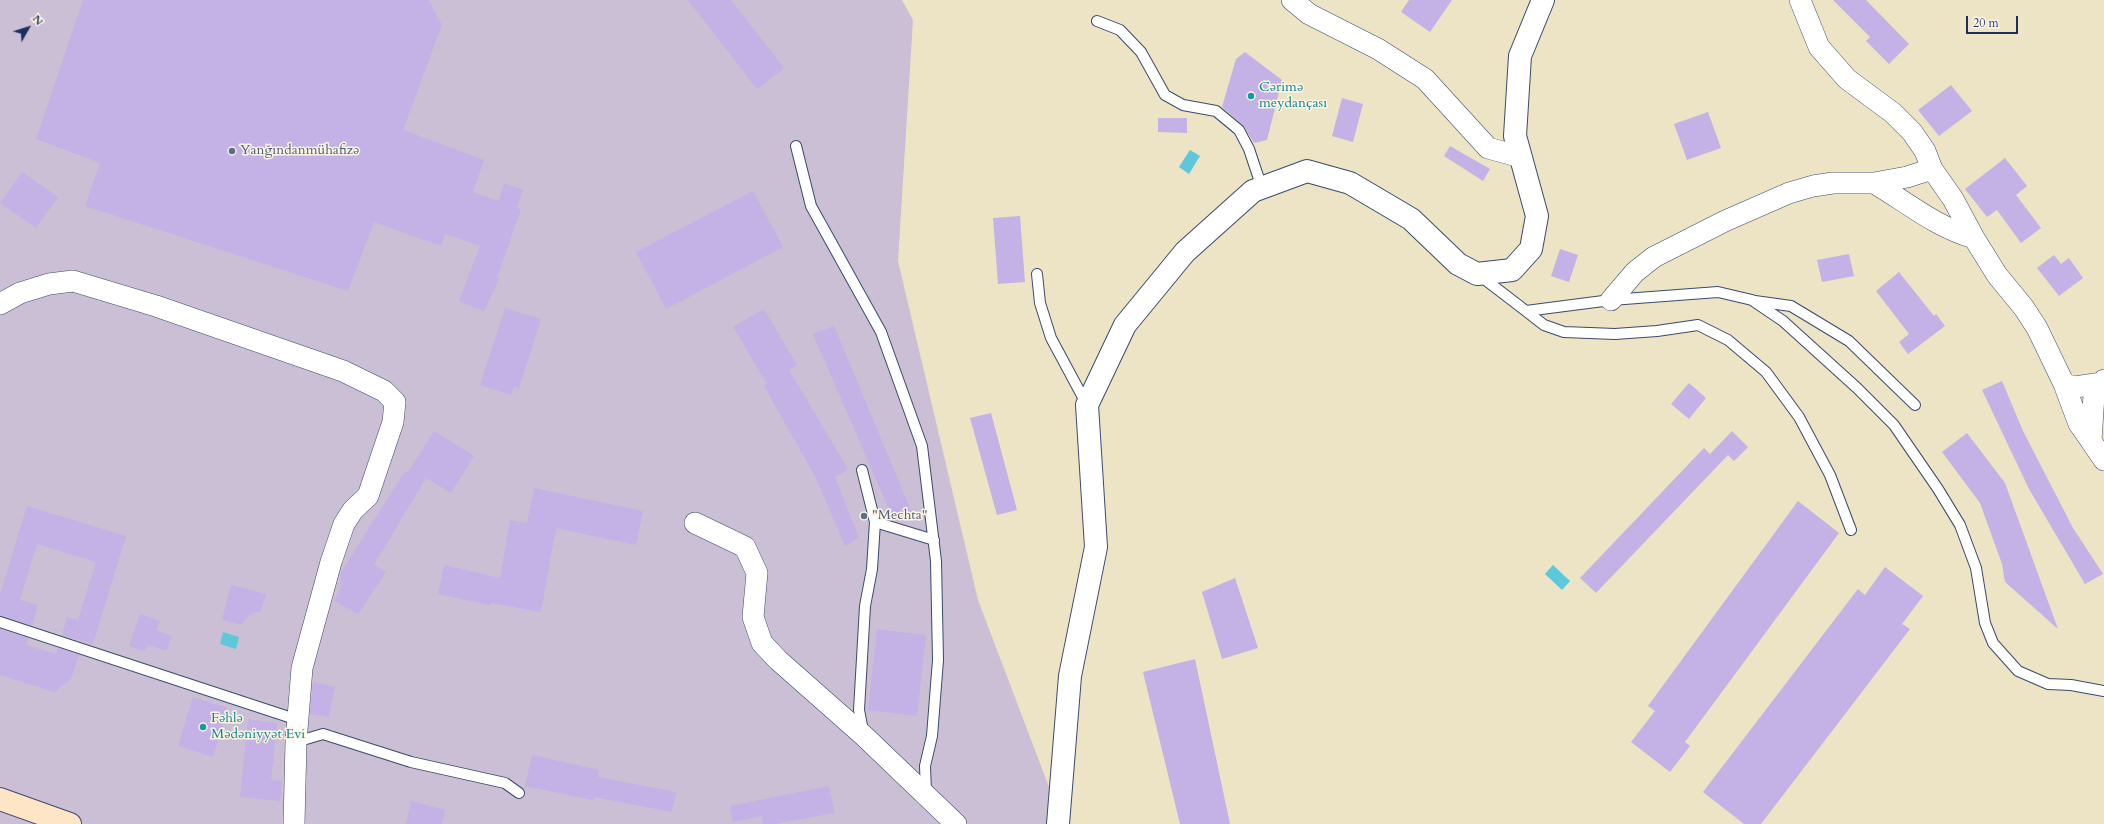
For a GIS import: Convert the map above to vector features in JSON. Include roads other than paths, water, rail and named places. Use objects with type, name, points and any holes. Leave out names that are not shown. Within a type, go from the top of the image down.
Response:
[{"type":"main road","points":[[0,799],[70,824]]},
{"type":"street","points":[[1292,0],[1309,14],[1378,49],[1425,79],[1488,148],[1521,157]]},
{"type":"street","points":[[1058,824],[1070,676],[1096,546],[1087,405],[1125,325],[1185,252],[1253,191],[1307,172],[1350,183],[1411,219],[1458,264],[1477,274],[1512,270],[1531,249],[1537,216],[1515,136],[1520,56],[1543,0]]},
{"type":"street","points":[[1800,0],[1819,47],[1847,79],[1893,113],[1912,132],[1925,151],[1932,169],[1953,199],[1974,238],[1998,275],[2024,308],[2037,328],[2064,384],[2076,417],[2104,460]]},
{"type":"street","points":[[1611,300],[1635,272],[1654,257],[1725,221],[1789,193],[1813,186],[1855,182],[1874,183],[1907,177],[1932,169]]},
{"type":"street","points":[[1874,183],[1917,212],[1945,228],[1974,238]]},
{"type":"street","points":[[0,304],[20,293],[49,284],[73,281],[156,306],[343,371],[384,391],[394,402],[392,422],[368,496],[353,510],[344,524],[331,562],[302,668],[296,742],[294,824]]},
{"type":"street","points":[[2064,384],[2075,387],[2103,381]]},
{"type":"street","points":[[2091,441],[2094,395],[2103,381]]},
{"type":"street","points":[[695,523],[744,547],[757,573],[753,617],[762,643],[778,660],[863,734],[956,824]]},
{"type":"lane","points":[[1097,21],[1120,30],[1141,52],[1165,95],[1183,105],[1216,111],[1239,130],[1249,149],[1262,188]]},
{"type":"lane","points":[[796,146],[811,206],[881,332],[922,446],[936,561],[938,660],[932,736],[925,766],[926,794]]},
{"type":"lane","points":[[1037,274],[1040,303],[1051,338],[1087,405]]},
{"type":"lane","points":[[1477,274],[1544,325],[1564,332],[1615,334],[1657,331],[1698,325],[1728,340],[1766,372],[1799,417],[1830,475],[1850,530]]},
{"type":"lane","points":[[1526,311],[1611,300],[1718,292],[1752,300],[1791,306],[1849,341],[1916,405]]},
{"type":"lane","points":[[1752,300],[1783,321],[1857,388],[1894,425],[1938,489],[1960,525],[1976,568],[1985,623],[1993,643],[2018,671],[2048,684],[2071,685],[2104,691]]},
{"type":"lane","points":[[862,470],[875,522],[872,569],[865,606],[859,710],[863,734]]},
{"type":"lane","points":[[875,522],[934,540]]},
{"type":"lane","points":[[0,622],[298,720]]},
{"type":"lane","points":[[296,742],[323,734],[411,762],[505,783],[518,793]]},
{"type":"water","points":[[1190,150],[1200,156],[1189,174],[1179,167]]},
{"type":"water","points":[[1553,565],[1570,581],[1562,590],[1545,574]]},
{"type":"water","points":[[223,632],[239,637],[236,649],[220,644]]},
{"type":"place","name":"Cərimə meydançası","points":[[1251,96]]},
{"type":"place","name":"Yanğındanmühafizə","points":[[232,151]]},
{"type":"place","name":"\"Mechta\"","points":[[864,516]]},
{"type":"place","name":"Fəhlə Mədəniyyət Evi","points":[[203,727]]}]
